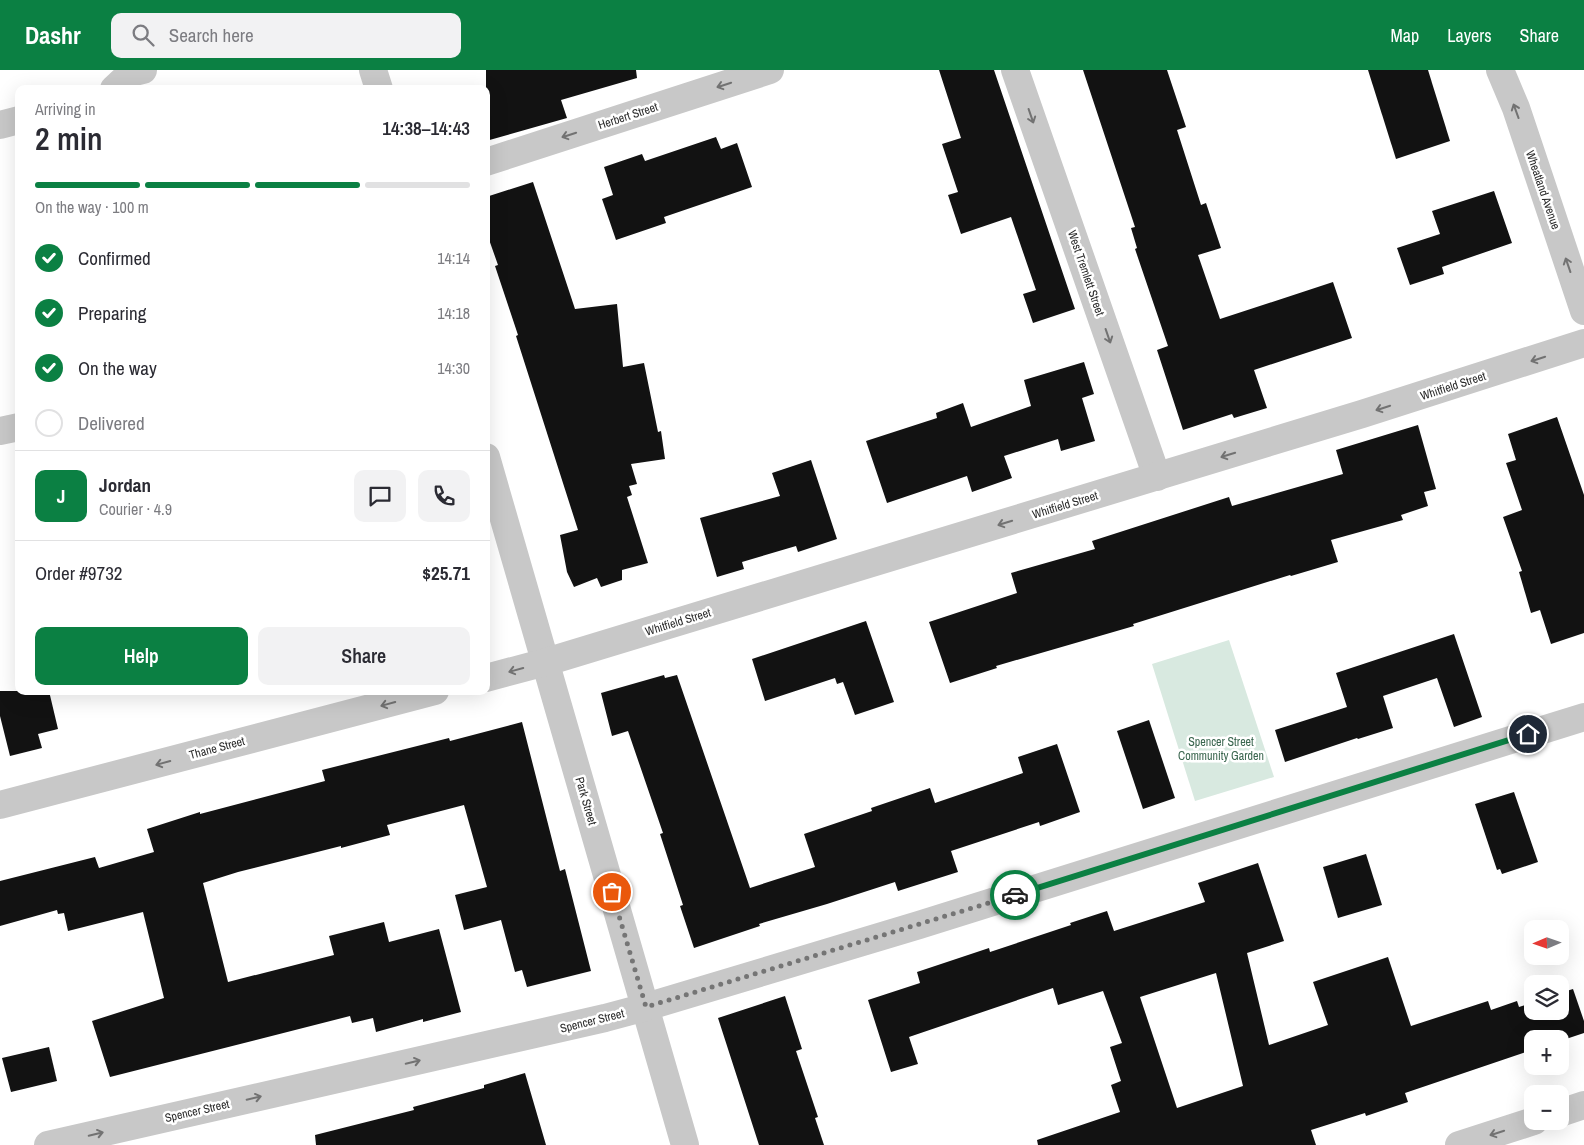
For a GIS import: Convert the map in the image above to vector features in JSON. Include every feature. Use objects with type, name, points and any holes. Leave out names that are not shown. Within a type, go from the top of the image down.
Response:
[{"type":"street","points":[[373,70],[378,85]]},
{"type":"street","name":"Herbert Street","points":[[490,161],[770,70]]},
{"type":"street","name":"West Tremlett Street","points":[[1015,70],[1157,477]]},
{"type":"street","name":"Wheatland Avenue","points":[[1500,70],[1516,108],[1584,311]]},
{"type":"street","points":[[0,125],[15,121]]},
{"type":"street","name":"Whitfield Street","points":[[546,662],[1362,414],[1584,343]]},
{"type":"street","points":[[0,431],[15,428]]},
{"type":"street","name":"Park Street","points":[[490,471],[685,1145]]},
{"type":"street","points":[[490,677],[546,662]]},
{"type":"street","name":"Thane Street","points":[[0,805],[420,695]]},
{"type":"street","name":"Spencer Street","points":[[48,1145],[646,1007],[919,925],[1584,717]]},
{"type":"street","points":[[1569,1110],[1584,1105]]},
{"type":"street","points":[[1459,1145],[1524,1124]]},
{"type":"green space","name":"Spencer Street Community Garden","points":[[1229,640],[1274,777],[1195,801],[1152,664]]},
{"type":"building","points":[[486,70],[636,70],[637,78],[561,100],[567,118],[490,140],[490,85],[486,85]]},
{"type":"building","points":[[939,70],[994,70],[1075,309],[1033,323],[1023,294],[1036,290],[1011,217],[961,234],[948,195],[958,192],[942,144],[961,138]]},
{"type":"building","points":[[1083,70],[1167,70],[1186,127],[1177,130],[1201,205],[1206,203],[1221,248],[1198,255],[1220,319],[1333,282],[1352,338],[1254,370],[1267,408],[1234,418],[1232,414],[1183,430],[1157,350],[1168,346],[1135,249],[1137,248],[1131,228],[1135,227]]},
{"type":"building","points":[[1368,70],[1428,70],[1450,141],[1396,159]]},
{"type":"building","points":[[716,137],[721,149],[737,143],[752,187],[664,217],[666,223],[616,240],[602,199],[613,195],[604,167],[642,154],[645,161]]},
{"type":"building","points":[[533,182],[575,309],[617,304],[623,367],[644,363],[658,432],[661,431],[665,459],[631,464],[637,484],[629,486],[632,495],[627,497],[648,563],[622,570],[622,580],[601,587],[597,578],[574,587],[567,572],[560,535],[578,530],[495,266],[498,265],[490,242],[490,196]]},
{"type":"building","points":[[1494,191],[1512,243],[1442,267],[1444,274],[1410,285],[1397,248],[1440,234],[1432,211]]},
{"type":"building","points":[[1084,362],[1094,394],[1082,398],[1095,441],[1061,451],[1058,439],[1004,456],[1012,478],[972,492],[967,476],[887,503],[866,441],[937,418],[936,413],[963,403],[971,427],[1031,406],[1024,380]]},
{"type":"building","points":[[1557,417],[1584,495],[1584,633],[1551,644],[1540,610],[1531,613],[1519,572],[1522,571],[1503,517],[1522,510],[1506,463],[1516,460],[1508,434]]},
{"type":"building","points":[[1418,425],[1436,489],[1424,492],[1428,506],[1401,515],[1403,520],[1331,540],[1338,562],[1133,624],[1134,626],[996,666],[997,668],[950,683],[929,622],[1017,593],[1011,573],[1095,549],[1092,541],[1229,497],[1232,506],[1343,474],[1336,450]]},
{"type":"building","points":[[811,460],[837,539],[798,552],[796,546],[742,562],[744,569],[717,577],[700,518],[780,496],[772,473]]},
{"type":"building","points":[[866,621],[894,702],[855,715],[843,682],[837,684],[835,678],[765,701],[752,659]]},
{"type":"building","points":[[1454,634],[1482,717],[1454,727],[1437,678],[1383,696],[1393,728],[1285,762],[1275,730],[1347,707],[1336,673]]},
{"type":"building","points":[[664,675],[665,678],[677,675],[750,888],[815,867],[804,834],[872,811],[871,808],[930,788],[935,803],[1023,773],[1018,757],[1057,744],[1080,812],[1040,826],[1039,822],[951,851],[958,872],[898,891],[895,882],[759,924],[760,926],[694,948],[680,906],[683,905],[660,834],[663,833],[628,731],[612,736],[601,693]]},
{"type":"building","points":[[0,691],[15,691],[15,695],[50,695],[58,729],[38,734],[42,748],[10,756],[0,716]]},
{"type":"building","points":[[1149,720],[1175,798],[1143,809],[1117,731]]},
{"type":"building","points":[[522,722],[560,871],[565,869],[591,971],[527,987],[522,970],[515,972],[501,920],[464,930],[455,895],[487,887],[464,805],[387,825],[390,835],[238,872],[203,883],[228,982],[334,955],[329,936],[384,922],[389,942],[439,929],[461,1012],[423,1022],[423,1019],[376,1032],[373,1018],[352,1023],[350,1016],[110,1077],[92,1021],[164,998],[143,912],[68,931],[64,913],[58,914],[57,910],[0,926],[0,881],[95,857],[99,868],[154,852],[147,829],[200,812],[200,814],[325,781],[322,770],[449,738],[450,741]]},
{"type":"building","points":[[1514,792],[1538,862],[1502,874],[1500,869],[1497,870],[1475,804]]},
{"type":"building","points":[[1366,854],[1382,905],[1338,918],[1323,867]]},
{"type":"building","points":[[1258,863],[1284,941],[1247,953],[1269,1045],[1328,1025],[1313,982],[1388,957],[1411,1026],[1488,1001],[1491,1010],[1517,1001],[1519,1007],[1524,1005],[1524,1020],[1569,1020],[1569,990],[1573,989],[1584,1021],[1584,1033],[1569,1038],[1569,1030],[1524,1030],[1524,1053],[1405,1093],[1408,1102],[1366,1116],[1365,1113],[1311,1130],[1316,1145],[1038,1145],[1037,1140],[1120,1112],[1111,1085],[1121,1081],[1110,1047],[1122,1043],[1103,991],[1058,1005],[1053,988],[909,1037],[918,1064],[891,1072],[868,1000],[920,983],[917,972],[989,948],[990,952],[1107,911],[1114,931],[1205,902],[1198,883]],"holes":[[[1216,973],[1243,1086],[1177,1108],[1140,997]]]},
{"type":"building","points":[[785,996],[802,1049],[796,1051],[818,1117],[815,1118],[824,1145],[759,1145],[718,1018]]},
{"type":"building","points":[[49,1047],[57,1081],[11,1092],[2,1058]]},
{"type":"building","points":[[525,1073],[546,1145],[316,1145],[315,1135],[414,1110],[413,1107],[484,1088],[484,1085]]},
{"type":"way so far","points":[[612,892],[646,1007],[1015,895]]},
{"type":"route","points":[[1015,895],[1528,734]]}]
